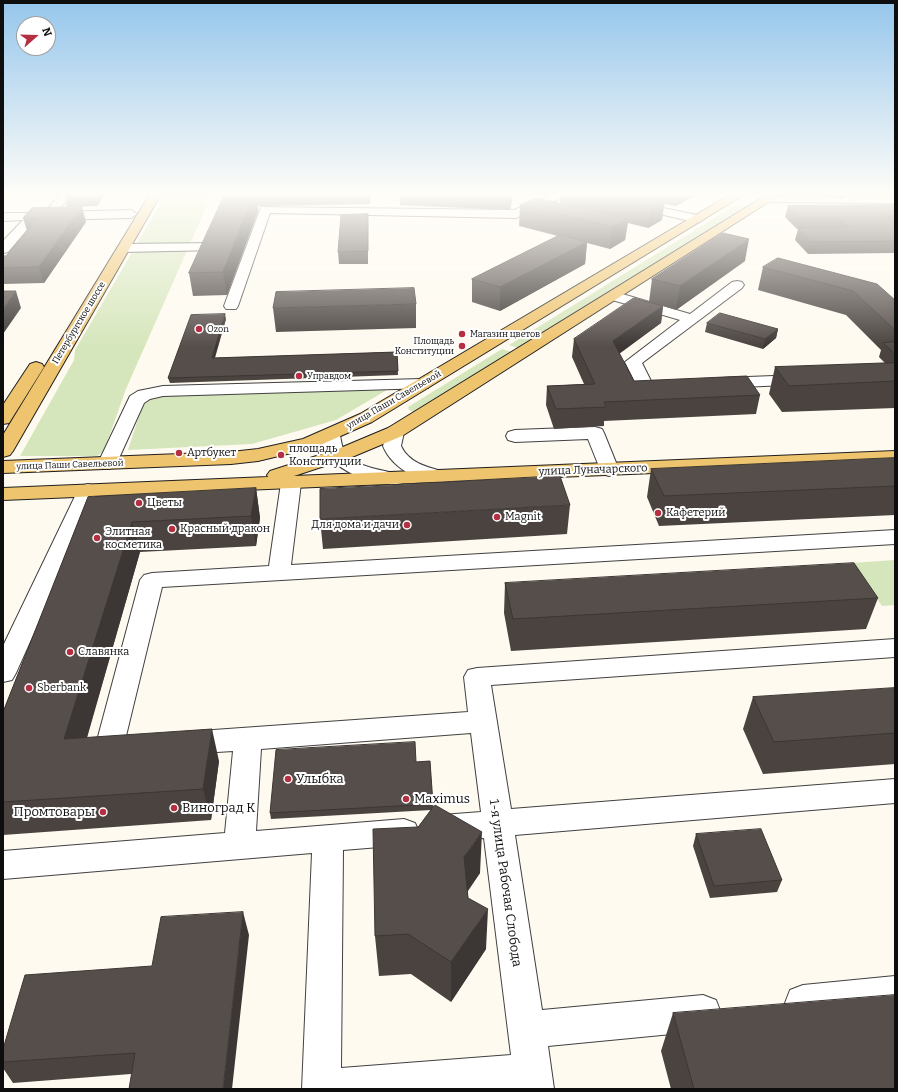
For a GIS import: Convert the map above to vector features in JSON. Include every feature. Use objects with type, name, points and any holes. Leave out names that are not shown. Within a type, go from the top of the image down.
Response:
[{"type":"main road","name":"Петербургское шоссе","points":[[60,328],[112,245]]},
{"type":"main road","name":"Петербургское шоссе","points":[[3,451],[125,245]]},
{"type":"main road","name":"улица Паши Савельевой","points":[[3,467],[253,456],[295,447],[331,435],[366,418],[655,245]]},
{"type":"main road","points":[[236,485],[290,471],[338,456],[395,432],[695,245]]},
{"type":"main road","name":"Петербургское шоссе","points":[[4,415],[43,355]]},
{"type":"main road","name":"улица Луначарского","points":[[291,483],[895,457]]},
{"type":"main road","points":[[3,494],[291,483]]},
{"type":"street","points":[[231,306],[248,245]]},
{"type":"street","points":[[123,248],[214,247]]},
{"type":"street","points":[[684,384],[645,386],[634,362],[737,284]]},
{"type":"street","points":[[614,296],[692,319]]},
{"type":"street","points":[[707,383],[816,379]]},
{"type":"street","points":[[108,463],[136,400],[144,394],[163,391],[422,384]]},
{"type":"street","points":[[4,415],[26,413]]},
{"type":"street","points":[[395,432],[392,443],[393,450],[404,463],[418,470],[442,477]]},
{"type":"street","points":[[515,436],[595,433],[609,470]]},
{"type":"street","points":[[331,435],[331,443],[338,456],[359,470],[376,476],[396,479]]},
{"type":"street","points":[[279,573],[291,483]]},
{"type":"street","points":[[3,673],[88,490]]},
{"type":"street","points":[[483,722],[109,748],[152,580],[895,537]]},
{"type":"street","name":"1-я улица Рабочая Слобода","points":[[533,1081],[477,676],[895,648]]},
{"type":"street","points":[[239,845],[248,738]]},
{"type":"street","points":[[3,865],[895,791]]},
{"type":"street","points":[[321,1089],[328,838]]},
{"type":"street","points":[[526,1030],[895,994]]},
{"type":"street","points":[[326,1089],[533,1081]]},
{"type":"green space","points":[[136,245],[190,245],[126,389],[104,451],[97,456],[20,456],[74,360],[75,350]]},
{"type":"green space","points":[[671,245],[687,245],[521,349],[509,345]]},
{"type":"green space","points":[[502,349],[515,353],[414,412],[409,410],[408,407]]},
{"type":"green space","points":[[392,387],[336,420],[252,444],[128,450],[144,400],[151,397]]},
{"type":"green space","points":[[895,560],[895,605],[882,606],[851,563]]},
{"type":"building","points":[[15,245],[55,245],[39,267],[3,268],[3,256],[6,256]]},
{"type":"building","points":[[202,245],[234,245],[223,272],[189,273]]},
{"type":"building","points":[[339,245],[368,245],[368,251],[338,252]]},
{"type":"building","points":[[540,245],[581,245],[500,287],[472,279]]},
{"type":"building","points":[[705,245],[740,245],[680,286],[652,279]]},
{"type":"building","points":[[778,258],[877,284],[895,300],[895,330],[853,291],[763,267]]},
{"type":"building","points":[[414,288],[416,304],[273,308],[276,292]]},
{"type":"building","points":[[3,291],[16,291],[3,309]]},
{"type":"building","points":[[634,298],[663,306],[613,341],[634,381],[747,376],[760,395],[604,402],[606,407],[556,409],[547,386],[595,384],[574,339]]},
{"type":"building","points":[[720,313],[778,329],[765,339],[707,323]]},
{"type":"building","points":[[225,314],[212,358],[397,352],[398,371],[168,378],[191,315]]},
{"type":"building","points":[[895,342],[895,354],[883,343]]},
{"type":"building","points":[[895,363],[895,381],[789,386],[775,367]]},
{"type":"building","points":[[895,458],[895,486],[664,496],[651,469]]},
{"type":"building","points":[[560,476],[570,505],[320,519],[320,489]]},
{"type":"building","points":[[256,488],[251,516],[132,522],[64,739],[212,729],[203,789],[3,802],[3,712],[88,497]]},
{"type":"building","points":[[854,563],[878,598],[513,619],[505,583]]},
{"type":"building","points":[[895,688],[895,733],[774,742],[753,697]]},
{"type":"building","points":[[415,742],[416,762],[430,761],[433,804],[270,813],[276,750]]},
{"type":"building","points":[[435,805],[482,832],[464,857],[468,898],[488,909],[451,962],[408,934],[375,936],[373,829],[418,827]]},
{"type":"building","points":[[761,829],[782,880],[714,886],[696,834]]},
{"type":"building","points":[[243,912],[223,1089],[129,1089],[135,1053],[3,1062],[3,1049],[25,975],[152,966],[161,917]]},
{"type":"building","points":[[895,995],[895,1089],[694,1089],[673,1013]]},
{"type":"place","name":"Ozon","points":[[199,329]]},
{"type":"place","name":"Магазин цветов","points":[[462,334]]},
{"type":"place","name":"Площадь Конституции","points":[[462,346]]},
{"type":"place","name":"Управдом","points":[[299,376]]},
{"type":"place","name":"Артбукет","points":[[179,453]]},
{"type":"place","name":"площадь Конституции","points":[[281,455]]},
{"type":"place","name":"Цветы","points":[[139,503]]},
{"type":"place","name":"Кафетерий","points":[[658,513]]},
{"type":"place","name":"Magnit","points":[[497,517]]},
{"type":"place","name":"Для дома и дачи","points":[[407,525]]},
{"type":"place","name":"Красный дракон","points":[[172,529]]},
{"type":"place","name":"Элитная косметика","points":[[97,538]]},
{"type":"place","name":"Славянка","points":[[70,652]]},
{"type":"place","name":"Sberbank","points":[[29,688]]},
{"type":"place","name":"Улыбка","points":[[288,779]]},
{"type":"place","name":"Maximus","points":[[406,799]]},
{"type":"place","name":"Виноград К","points":[[174,808]]},
{"type":"place","name":"Промтовары","points":[[103,812]]}]
